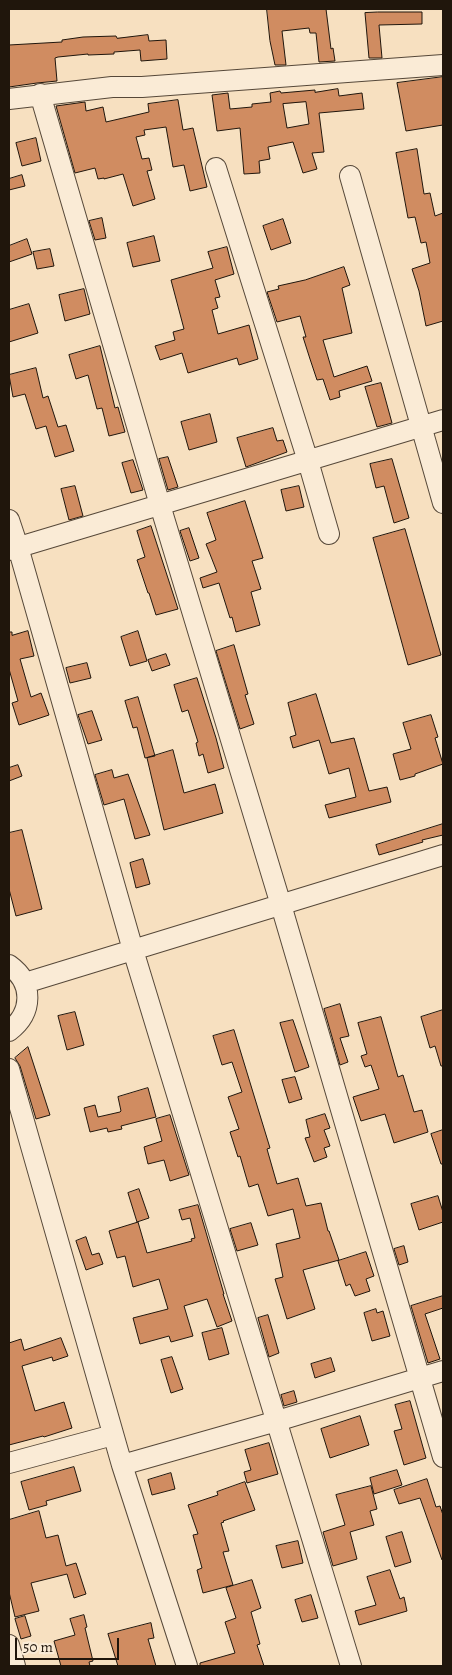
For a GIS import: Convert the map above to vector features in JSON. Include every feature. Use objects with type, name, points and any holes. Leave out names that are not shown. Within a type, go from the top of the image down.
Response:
[{"type":"street","points":[[9,99],[112,87],[142,87],[443,65]]},
{"type":"street","points":[[40,94],[443,1457]]},
{"type":"street","points":[[216,168],[329,534]]},
{"type":"street","points":[[350,176],[443,503]]},
{"type":"street","points":[[13,549],[443,420]]},
{"type":"street","points":[[9,520],[13,549],[351,1666]]},
{"type":"street","points":[[25,984],[443,855]]},
{"type":"street","points":[[9,965],[25,984],[27,1002],[21,1019],[9,1031]]},
{"type":"street","points":[[9,1069],[113,1435],[187,1666]]},
{"type":"street","points":[[122,1465],[443,1371]]},
{"type":"street","points":[[9,1463],[113,1435]]},
{"type":"street","points":[[9,1645],[15,1666]]},
{"type":"building","points":[[267,9],[326,9],[331,49],[333,48],[335,61],[319,62],[316,33],[310,33],[309,28],[282,31],[286,65],[275,65],[270,41]]},
{"type":"building","points":[[422,12],[422,24],[379,25],[382,58],[369,58],[365,13]]},
{"type":"building","points":[[148,35],[149,41],[166,40],[167,59],[141,61],[140,50],[114,52],[114,54],[58,57],[55,58],[57,81],[9,87],[9,45],[62,42],[62,40],[83,37],[116,36],[117,38]]},
{"type":"building","points":[[443,77],[443,125],[406,131],[397,83]]},
{"type":"building","points":[[338,89],[339,96],[362,93],[364,109],[319,113],[324,152],[312,153],[317,169],[303,173],[293,142],[268,147],[270,159],[259,161],[260,173],[244,174],[240,128],[217,131],[212,95],[228,93],[230,109],[252,107],[252,104],[271,102],[270,93],[280,91],[281,93],[315,90],[315,92]],"holes":[[[306,102],[309,124],[287,128],[283,104]]]},
{"type":"building","points":[[178,100],[183,130],[193,128],[207,187],[190,191],[184,165],[173,167],[166,127],[144,130],[145,135],[136,137],[142,159],[149,158],[152,170],[147,171],[155,199],[133,206],[123,174],[98,179],[95,168],[75,173],[56,106],[85,102],[86,111],[103,107],[106,122],[149,112],[148,104]]},
{"type":"building","points":[[36,138],[41,161],[22,166],[16,143]]},
{"type":"building","points":[[417,149],[424,194],[430,193],[435,216],[443,213],[443,321],[426,326],[419,291],[412,269],[430,263],[426,242],[421,243],[415,217],[408,218],[396,153]]},
{"type":"building","points":[[22,175],[25,186],[9,190],[9,179]]},
{"type":"building","points":[[102,218],[106,238],[95,240],[89,221]]},
{"type":"building","points":[[283,219],[291,243],[271,250],[263,226]]},
{"type":"building","points":[[154,236],[160,261],[133,267],[127,243]]},
{"type":"building","points":[[27,239],[32,254],[9,262],[9,246]]},
{"type":"building","points":[[227,247],[234,274],[215,280],[220,297],[215,298],[218,308],[212,310],[218,334],[249,325],[258,359],[239,365],[237,358],[188,373],[182,353],[160,360],[155,346],[175,340],[173,332],[184,329],[171,280],[213,268],[208,252]]},
{"type":"building","points":[[50,249],[54,266],[37,269],[33,252]]},
{"type":"building","points":[[344,267],[350,285],[342,288],[352,333],[323,340],[334,377],[367,366],[372,381],[339,391],[340,397],[330,400],[323,379],[317,380],[303,337],[306,337],[300,316],[277,322],[267,292],[279,289],[278,286],[305,280]]},
{"type":"building","points":[[84,289],[90,314],[65,321],[59,295]]},
{"type":"building","points":[[29,304],[38,333],[9,342],[9,310]]},
{"type":"building","points":[[100,346],[115,408],[118,407],[125,432],[109,436],[102,408],[97,409],[88,375],[76,379],[69,355]]},
{"type":"building","points":[[36,368],[43,398],[48,396],[58,427],[66,425],[74,451],[55,457],[46,426],[36,429],[25,394],[13,397],[9,375]]},
{"type":"building","points":[[381,383],[392,423],[377,427],[365,387]]},
{"type":"building","points":[[210,414],[217,442],[189,450],[181,422]]},
{"type":"building","points":[[273,428],[277,441],[283,440],[287,452],[246,467],[237,438]]},
{"type":"building","points":[[168,457],[178,487],[168,490],[159,459]]},
{"type":"building","points":[[392,459],[409,518],[394,523],[384,486],[376,488],[370,464]]},
{"type":"building","points":[[133,460],[143,490],[131,493],[122,463]]},
{"type":"building","points":[[75,486],[83,516],[69,520],[61,489]]},
{"type":"building","points":[[299,486],[304,507],[286,511],[281,490]]},
{"type":"building","points":[[245,501],[263,558],[252,561],[261,589],[251,592],[260,625],[236,632],[219,583],[203,588],[200,578],[217,572],[206,544],[216,540],[207,513]]},
{"type":"building","points":[[151,526],[178,609],[156,615],[137,560],[145,557],[137,531]]},
{"type":"building","points":[[189,528],[199,558],[190,561],[180,531]]},
{"type":"building","points":[[405,529],[441,655],[408,665],[373,538]]},
{"type":"building","points":[[28,631],[34,656],[20,659],[31,697],[41,693],[49,715],[19,725],[12,703],[18,701],[9,669],[9,632],[12,632],[12,635]]},
{"type":"building","points":[[138,631],[147,661],[130,666],[121,637]]},
{"type":"building","points":[[234,645],[248,694],[245,695],[254,724],[240,729],[216,651]]},
{"type":"building","points":[[166,654],[170,665],[152,671],[148,660]]},
{"type":"building","points":[[87,663],[91,678],[70,683],[66,668]]},
{"type":"building","points":[[197,678],[224,768],[208,773],[203,754],[199,756],[196,743],[198,742],[188,710],[182,712],[174,685]]},
{"type":"building","points":[[316,694],[331,743],[354,738],[369,791],[387,787],[391,802],[329,818],[325,805],[356,797],[349,768],[329,774],[319,740],[293,748],[290,737],[296,735],[288,703]]},
{"type":"building","points":[[138,697],[155,756],[145,758],[137,727],[133,728],[125,701]]},
{"type":"building","points":[[92,711],[102,740],[88,744],[78,715]]},
{"type":"building","points":[[431,715],[438,737],[435,738],[443,764],[400,780],[393,754],[411,749],[403,723]]},
{"type":"building","points":[[173,750],[184,793],[215,784],[223,813],[164,830],[147,758]]},
{"type":"building","points":[[18,765],[22,776],[9,781],[9,768]]},
{"type":"building","points":[[112,770],[114,778],[128,774],[150,835],[135,839],[124,799],[104,805],[95,775]]},
{"type":"building","points":[[443,824],[443,835],[379,855],[376,845]]},
{"type":"building","points":[[22,830],[42,909],[16,916],[9,889],[9,833]]},
{"type":"building","points":[[143,859],[150,884],[136,888],[130,863]]},
{"type":"building","points":[[340,1004],[349,1036],[340,1038],[348,1062],[340,1065],[324,1009]]},
{"type":"building","points":[[443,1010],[443,1066],[441,1066],[435,1046],[430,1048],[421,1017]]},
{"type":"building","points":[[75,1012],[84,1045],[67,1050],[58,1016]]},
{"type":"building","points":[[381,1017],[398,1077],[403,1075],[414,1112],[422,1110],[428,1132],[394,1143],[385,1114],[361,1121],[353,1097],[379,1089],[371,1065],[365,1067],[361,1056],[367,1054],[358,1023]]},
{"type":"building","points":[[293,1020],[309,1067],[295,1072],[280,1023]]},
{"type":"building","points":[[234,1030],[270,1148],[267,1149],[277,1184],[298,1178],[306,1206],[321,1203],[328,1231],[339,1260],[303,1270],[315,1309],[287,1319],[275,1279],[283,1277],[276,1244],[300,1238],[293,1209],[268,1216],[258,1184],[249,1187],[240,1156],[238,1157],[230,1132],[239,1129],[228,1097],[242,1092],[232,1062],[222,1065],[213,1036]]},
{"type":"building","points":[[28,1047],[50,1115],[36,1119],[20,1066],[15,1058]]},
{"type":"building","points":[[295,1077],[302,1099],[289,1103],[282,1080]]},
{"type":"building","points":[[148,1088],[156,1117],[121,1126],[122,1129],[108,1132],[107,1128],[90,1132],[84,1108],[95,1105],[98,1117],[120,1112],[118,1097]]},
{"type":"building","points":[[325,1114],[330,1128],[324,1130],[330,1146],[324,1148],[327,1157],[314,1162],[305,1138],[310,1137],[306,1120]]},
{"type":"building","points":[[170,1115],[189,1175],[170,1181],[164,1160],[148,1164],[144,1147],[162,1141],[156,1119]]},
{"type":"building","points":[[443,1130],[443,1164],[441,1164],[431,1134]]},
{"type":"building","points":[[139,1189],[149,1218],[137,1222],[128,1193]]},
{"type":"building","points":[[438,1196],[443,1212],[443,1222],[419,1230],[411,1204]]},
{"type":"building","points":[[198,1205],[232,1321],[217,1327],[207,1299],[184,1306],[193,1336],[171,1342],[169,1336],[140,1344],[133,1318],[168,1309],[159,1279],[133,1287],[125,1256],[117,1258],[109,1231],[138,1222],[147,1253],[192,1241],[191,1239],[195,1238],[190,1218],[182,1220],[179,1210]]},
{"type":"building","points":[[251,1223],[258,1245],[237,1251],[230,1229]]},
{"type":"building","points":[[86,1237],[92,1255],[99,1253],[103,1264],[86,1270],[76,1241]]},
{"type":"building","points":[[404,1246],[408,1262],[399,1265],[394,1249]]},
{"type":"building","points":[[366,1252],[374,1276],[366,1279],[370,1291],[355,1296],[350,1284],[346,1286],[338,1261]]},
{"type":"building","points":[[443,1296],[443,1308],[425,1314],[440,1359],[428,1363],[411,1306]]},
{"type":"building","points":[[376,1309],[377,1313],[383,1311],[390,1336],[372,1341],[364,1313]]},
{"type":"building","points":[[268,1315],[279,1353],[269,1357],[258,1318]]},
{"type":"building","points":[[222,1328],[229,1354],[209,1360],[202,1333]]},
{"type":"building","points":[[61,1338],[68,1356],[53,1361],[52,1357],[22,1366],[35,1411],[64,1402],[72,1428],[9,1445],[9,1343],[21,1339],[24,1350]]},
{"type":"building","points":[[172,1357],[183,1389],[171,1393],[161,1360]]},
{"type":"building","points":[[331,1358],[335,1371],[315,1378],[311,1364]]},
{"type":"building","points":[[294,1391],[297,1402],[284,1406],[281,1395]]},
{"type":"building","points":[[410,1401],[426,1458],[404,1465],[394,1431],[402,1429],[395,1405]]},
{"type":"building","points":[[360,1416],[369,1445],[330,1458],[321,1429]]},
{"type":"building","points":[[269,1443],[278,1474],[247,1483],[244,1472],[251,1470],[245,1450]]},
{"type":"building","points":[[74,1467],[81,1491],[46,1501],[47,1505],[29,1510],[21,1482]]},
{"type":"building","points":[[397,1470],[402,1485],[374,1494],[370,1478]]},
{"type":"building","points":[[171,1473],[175,1489],[152,1495],[148,1480]]},
{"type":"building","points":[[427,1479],[436,1507],[440,1506],[443,1515],[442,1560],[420,1498],[399,1504],[394,1490]]},
{"type":"building","points":[[245,1482],[255,1510],[221,1523],[229,1551],[223,1552],[233,1585],[203,1593],[197,1570],[202,1568],[193,1535],[198,1534],[188,1505],[218,1495],[217,1492]]},
{"type":"building","points":[[371,1486],[377,1509],[370,1511],[374,1525],[350,1532],[357,1559],[333,1566],[323,1532],[345,1525],[336,1495]]},
{"type":"building","points":[[39,1511],[46,1538],[58,1535],[66,1566],[76,1563],[86,1594],[74,1598],[67,1574],[31,1583],[39,1611],[15,1617],[9,1592],[9,1520]]},
{"type":"building","points":[[402,1532],[411,1562],[395,1567],[386,1537]]},
{"type":"building","points":[[298,1541],[303,1563],[282,1568],[276,1546]]},
{"type":"building","points":[[390,1570],[400,1599],[404,1597],[407,1611],[359,1625],[355,1611],[376,1605],[367,1577]]},
{"type":"building","points":[[252,1580],[261,1608],[251,1612],[260,1644],[257,1645],[264,1666],[200,1666],[200,1663],[235,1653],[225,1622],[236,1618],[226,1588]]},
{"type":"building","points":[[311,1595],[318,1618],[302,1622],[295,1600]]},
{"type":"building","points":[[84,1615],[87,1627],[85,1628],[93,1661],[89,1662],[90,1666],[61,1666],[54,1641],[75,1635],[70,1619]]},
{"type":"building","points":[[25,1616],[31,1636],[21,1639],[15,1619]]},
{"type":"building","points":[[151,1623],[154,1638],[148,1639],[156,1666],[118,1666],[108,1634]]}]
